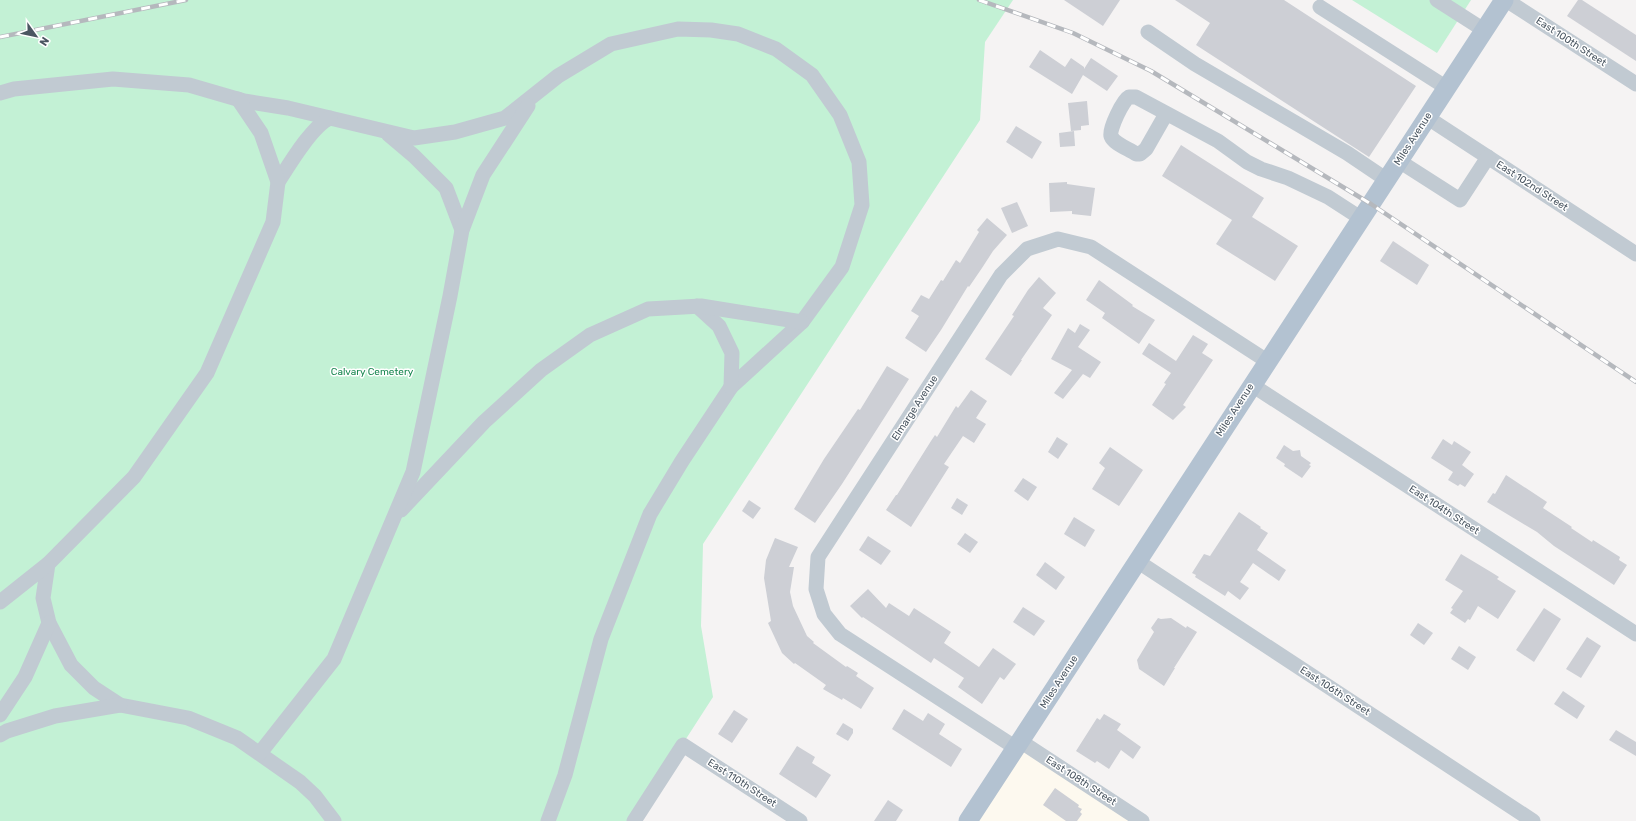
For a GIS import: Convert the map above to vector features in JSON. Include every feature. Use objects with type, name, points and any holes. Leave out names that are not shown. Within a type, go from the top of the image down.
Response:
[{"type":"main road","name":"Miles Avenue","points":[[968,821],[1267,361],[1505,0]]},
{"type":"street","points":[[1437,0],[1484,30]]},
{"type":"street","name":"East 100th Street","points":[[1505,0],[1636,84]]},
{"type":"street","points":[[1320,7],[1447,88]]},
{"type":"street","points":[[0,93],[113,78],[188,85],[238,99],[288,108],[414,138],[455,132],[505,118],[558,76],[611,44],[678,29],[711,30],[738,34],[776,49],[812,75],[840,115],[859,162],[862,205],[842,267],[802,322],[731,387],[682,461],[650,514],[601,639],[565,775],[548,821]]},
{"type":"street","points":[[1148,32],[1196,64],[1347,153],[1387,180]]},
{"type":"street","points":[[260,752],[334,659],[413,472],[450,296],[462,230],[483,175],[534,95]]},
{"type":"street","points":[[0,602],[48,564],[134,477],[208,373],[273,222],[278,182],[261,133],[238,99]]},
{"type":"street","points":[[1166,114],[1218,141],[1247,162],[1261,169],[1288,178],[1328,197],[1362,219]]},
{"type":"street","points":[[278,182],[299,151],[324,121],[330,118]]},
{"type":"street","name":"East 102nd Street","points":[[1428,118],[1636,254]]},
{"type":"street","points":[[385,131],[414,156],[446,188],[462,230]]},
{"type":"street","points":[[1399,161],[1460,200],[1488,157]]},
{"type":"street","name":"Elmarge Avenue","points":[[1018,744],[840,634],[824,614],[816,589],[818,557],[992,288],[1001,275],[1028,249],[1058,240],[1091,247],[1267,361]]},
{"type":"street","points":[[393,519],[484,422],[541,370],[590,335],[648,309],[697,306],[802,322]]},
{"type":"street","points":[[697,306],[719,326],[732,353],[731,387]]},
{"type":"street","name":"East 104th Street","points":[[1252,385],[1636,634]]},
{"type":"street","name":"East 106th Street","points":[[1137,561],[1533,821]]},
{"type":"street","points":[[48,564],[44,598],[49,623],[72,665],[94,688],[120,705]]},
{"type":"street","points":[[0,715],[25,677],[49,623]]},
{"type":"street","points":[[0,735],[7,731],[56,716],[120,705],[188,718],[237,738],[260,752],[300,782],[315,796],[334,821]]},
{"type":"street","name":"East 108th Street","points":[[1018,744],[1142,821]]},
{"type":"street","name":"East 110th Street","points":[[634,821],[683,745],[800,821]]},
{"type":"shaded area","points":[[1020,741],[1142,821],[968,821]]},
{"type":"green space","name":"Calvary Cemetery","points":[[0,0],[1013,0],[985,42],[980,120],[703,544],[701,626],[713,697],[633,821],[0,821]]},
{"type":"green space","points":[[1352,0],[1471,0],[1437,53]]},
{"type":"building","points":[[1064,0],[1120,0],[1103,26]]},
{"type":"building","points":[[1175,0],[1284,0],[1416,86],[1369,157],[1196,45],[1210,23]]},
{"type":"building","points":[[1578,0],[1582,0],[1636,35],[1636,61],[1567,16]]},
{"type":"building","points":[[1040,50],[1065,67],[1071,58],[1084,67],[1084,69],[1091,58],[1118,76],[1107,91],[1083,75],[1072,94],[1029,67]]},
{"type":"building","points":[[1087,101],[1089,125],[1081,126],[1081,130],[1071,131],[1068,103]]},
{"type":"building","points":[[1016,126],[1042,142],[1032,159],[1006,142]]},
{"type":"building","points":[[1074,131],[1075,146],[1060,147],[1059,133]]},
{"type":"building","points":[[1181,145],[1264,198],[1252,217],[1298,246],[1275,281],[1216,244],[1232,220],[1162,176]]},
{"type":"building","points":[[1067,182],[1067,184],[1095,188],[1091,216],[1072,214],[1072,211],[1050,212],[1049,183]]},
{"type":"building","points":[[1017,202],[1028,226],[1012,233],[1001,208]]},
{"type":"building","points":[[987,218],[1007,235],[993,251],[969,287],[968,286],[926,352],[905,338],[919,316],[911,311],[921,295],[929,299],[941,280],[943,281],[956,260],[960,263],[979,232],[977,230]]},
{"type":"building","points":[[1393,241],[1429,265],[1417,285],[1380,261]]},
{"type":"building","points":[[1039,277],[1056,293],[1043,308],[1052,315],[1011,376],[985,359],[1014,316],[1012,315],[1028,290]]},
{"type":"building","points":[[1099,280],[1133,305],[1132,306],[1155,320],[1139,344],[1102,318],[1105,313],[1086,300]]},
{"type":"building","points":[[1080,324],[1090,330],[1078,347],[1101,362],[1090,378],[1083,374],[1063,399],[1054,393],[1072,370],[1051,359],[1068,328],[1075,333]]},
{"type":"building","points":[[1193,335],[1208,344],[1202,353],[1213,360],[1183,405],[1186,407],[1173,420],[1152,405],[1166,384],[1164,383],[1171,373],[1142,354],[1149,343],[1176,361]]},
{"type":"building","points":[[887,366],[909,379],[842,484],[815,523],[794,509],[824,459],[858,409],[860,410]]},
{"type":"building","points":[[971,390],[987,401],[976,418],[986,424],[974,443],[963,436],[944,464],[949,467],[911,527],[886,510],[935,435],[937,437],[956,406],[958,408]]},
{"type":"building","points":[[1057,437],[1068,444],[1058,459],[1048,452]]},
{"type":"building","points":[[1443,439],[1452,445],[1454,441],[1471,452],[1462,465],[1474,474],[1465,487],[1460,484],[1458,486],[1448,480],[1453,472],[1431,458]]},
{"type":"building","points":[[1284,445],[1293,451],[1300,450],[1301,456],[1311,463],[1309,465],[1311,466],[1302,478],[1284,466],[1285,464],[1276,458]]},
{"type":"building","points":[[1110,447],[1143,470],[1119,506],[1092,489],[1105,468],[1099,463]]},
{"type":"building","points":[[1506,475],[1547,502],[1543,508],[1592,542],[1593,540],[1620,557],[1619,560],[1627,565],[1614,585],[1554,546],[1537,532],[1487,502],[1493,493],[1495,494]]},
{"type":"building","points":[[1023,478],[1037,487],[1028,501],[1014,491]]},
{"type":"building","points":[[957,498],[968,505],[962,515],[951,508]]},
{"type":"building","points":[[749,500],[761,508],[753,519],[742,511]]},
{"type":"building","points":[[1239,512],[1268,533],[1257,550],[1286,570],[1279,581],[1253,563],[1240,582],[1249,588],[1240,600],[1228,591],[1225,596],[1195,577],[1196,575],[1192,573],[1204,554],[1210,556]]},
{"type":"building","points":[[1074,517],[1095,530],[1085,547],[1064,534]]},
{"type":"building","points":[[965,533],[978,542],[970,553],[957,544]]},
{"type":"building","points":[[868,536],[891,551],[881,565],[859,550]]},
{"type":"building","points":[[775,538],[798,547],[789,567],[794,567],[790,592],[793,606],[807,636],[814,642],[813,643],[846,667],[847,666],[858,673],[856,676],[874,688],[861,709],[843,698],[842,700],[823,689],[826,685],[795,663],[794,664],[782,653],[768,623],[771,621],[764,578],[766,560]]},
{"type":"building","points":[[1461,554],[1499,577],[1497,579],[1516,591],[1498,619],[1478,606],[1470,620],[1468,619],[1465,623],[1450,613],[1453,609],[1451,608],[1463,591],[1445,580]]},
{"type":"building","points":[[1045,562],[1065,577],[1056,590],[1036,575]]},
{"type":"building","points":[[868,589],[886,608],[889,603],[909,616],[914,608],[951,632],[944,643],[979,667],[993,648],[1016,664],[1004,680],[1000,677],[982,704],[958,687],[964,678],[934,658],[931,663],[863,617],[862,618],[850,606]]},
{"type":"building","points":[[1023,607],[1045,621],[1034,636],[1013,622]]},
{"type":"building","points":[[1544,608],[1561,619],[1534,662],[1516,650]]},
{"type":"building","points":[[1158,618],[1171,618],[1186,628],[1187,626],[1197,632],[1164,686],[1139,669],[1137,660],[1154,632],[1151,628]]},
{"type":"building","points":[[1418,623],[1433,633],[1424,645],[1410,635]]},
{"type":"building","points":[[1587,637],[1601,646],[1581,678],[1566,669]]},
{"type":"building","points":[[1459,646],[1476,657],[1468,670],[1451,659]]},
{"type":"building","points":[[1563,691],[1585,706],[1577,719],[1554,704]]},
{"type":"building","points":[[904,709],[923,721],[928,713],[945,724],[939,734],[962,749],[951,767],[892,729]]},
{"type":"building","points":[[734,710],[748,719],[732,743],[718,734]]},
{"type":"building","points":[[1104,714],[1121,724],[1117,730],[1141,747],[1133,759],[1121,750],[1109,769],[1097,761],[1095,763],[1076,751],[1097,718],[1100,720]]},
{"type":"building","points":[[843,723],[853,729],[853,733],[848,741],[836,734]]},
{"type":"building","points":[[1616,730],[1636,742],[1636,756],[1609,740]]},
{"type":"building","points":[[797,746],[815,757],[812,763],[831,775],[816,798],[779,774]]},
{"type":"building","points":[[1055,788],[1079,805],[1078,807],[1082,809],[1080,812],[1082,814],[1077,821],[1066,821],[1043,805]]},
{"type":"building","points":[[888,800],[903,810],[896,821],[874,821]]},
{"type":"railway","points":[[0,37],[186,0]]},
{"type":"railway","points":[[979,0],[1073,33],[1151,71],[1371,204],[1636,382]]}]
